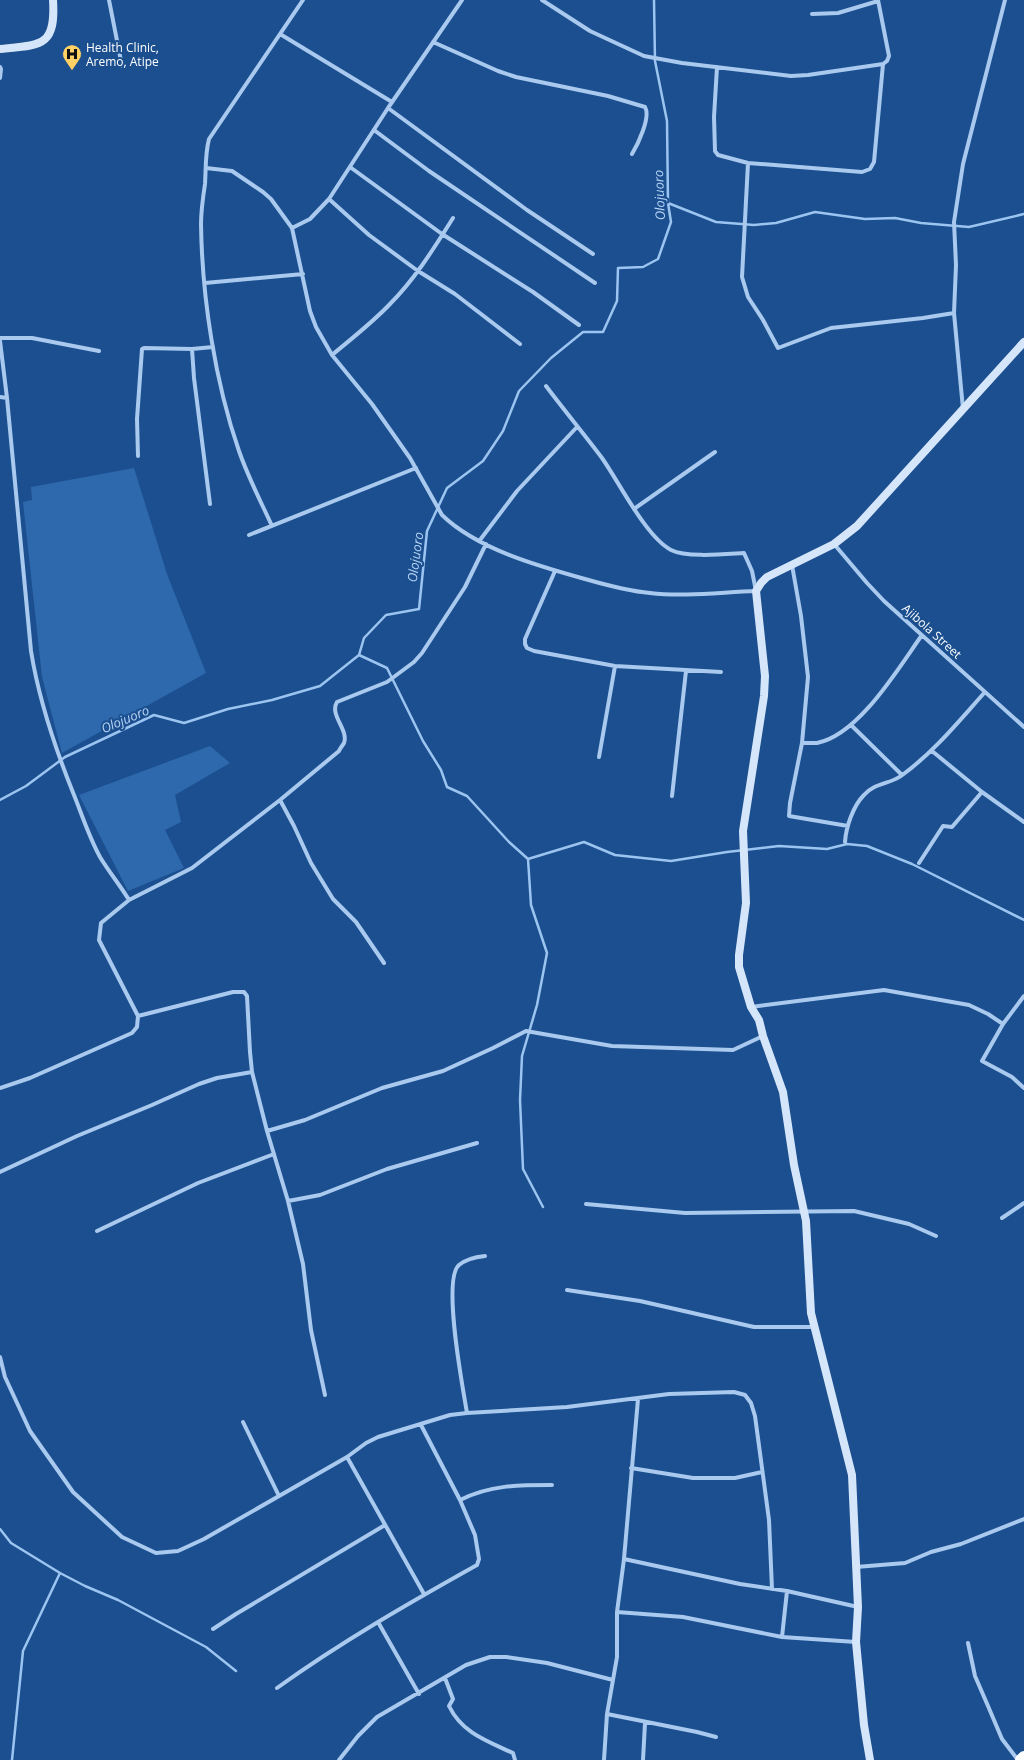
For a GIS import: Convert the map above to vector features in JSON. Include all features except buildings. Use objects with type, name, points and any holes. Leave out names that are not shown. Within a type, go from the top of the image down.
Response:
[{"type":"highway","points":[[1021,1760],[1024,1757]]},
{"type":"street","points":[[0,49],[25,47],[43,41],[53,27],[53,0]]},
{"type":"street","points":[[109,0],[122,66]]},
{"type":"street","points":[[272,526],[239,450],[224,397],[213,347],[205,283],[201,223],[209,139],[303,0]]},
{"type":"street","points":[[292,228],[313,216],[329,199],[392,102],[462,0]]},
{"type":"street","points":[[542,0],[590,31],[644,56],[661,60],[791,76],[808,75],[883,64],[887,61],[889,56],[878,0],[838,13],[812,14]]},
{"type":"street","points":[[963,409],[954,313],[956,265],[954,222],[963,164],[1005,0]]},
{"type":"street","points":[[280,34],[392,102]]},
{"type":"street","points":[[433,42],[498,71],[516,77],[608,96],[645,107],[647,114],[641,137],[632,154]]},
{"type":"street","points":[[717,67],[714,117],[715,151],[718,155],[748,163],[862,172],[870,169],[874,162],[883,64]]},
{"type":"street","points":[[0,67],[0,78]]},
{"type":"street","points":[[388,108],[526,210],[593,254]]},
{"type":"street","points":[[374,130],[436,176],[595,283]]},
{"type":"street","points":[[748,163],[742,277],[748,297],[778,348],[830,328],[923,318],[954,313]]},
{"type":"street","points":[[350,166],[442,234],[579,324]]},
{"type":"street","points":[[206,168],[232,171],[263,192],[277,207],[292,228],[310,311],[316,327],[332,356],[372,404],[416,468],[434,502],[442,515],[448,521],[486,544],[523,560],[555,571],[621,588],[651,593],[756,591]]},
{"type":"street","points":[[329,199],[369,235],[418,271],[455,294],[520,344]]},
{"type":"street","points":[[332,356],[388,306],[418,271],[453,218]]},
{"type":"street","points":[[205,283],[302,274]]},
{"type":"street","points":[[0,338],[32,338],[98,351]]},
{"type":"street","points":[[0,341],[7,398],[31,651],[41,703],[59,757],[85,823],[100,856],[130,900]]},
{"type":"street","points":[[756,591],[767,577],[834,544],[856,526],[1024,342]]},
{"type":"street","points":[[138,456],[138,418],[142,350],[144,348],[192,349],[213,347]]},
{"type":"street","points":[[192,349],[194,378],[210,504]]},
{"type":"street","points":[[546,386],[602,459],[647,527],[671,550],[694,554],[744,553],[752,571],[756,591],[765,676],[764,696],[745,812],[743,844],[746,903],[739,955],[739,967],[751,1007],[759,1020],[763,1036],[783,1092],[794,1164],[805,1212],[810,1298],[815,1327],[852,1475],[858,1607],[856,1642],[864,1725],[870,1760]]},
{"type":"street","points":[[0,397],[7,398]]},
{"type":"street","points":[[480,540],[516,491],[577,427]]},
{"type":"street","points":[[634,509],[715,452]]},
{"type":"street","points":[[249,535],[416,468]]},
{"type":"street","points":[[0,1088],[30,1078],[132,1033],[137,1027],[138,1016],[99,940],[102,923],[130,900],[192,868],[280,800],[338,751],[344,743],[345,738],[335,709],[337,702],[387,682],[414,662],[431,641],[468,582],[486,544]]},
{"type":"street","name":"Ajibola Street","points":[[834,544],[884,602],[1024,727]]},
{"type":"street","points":[[792,565],[808,668],[802,743],[790,803],[789,816],[848,826]]},
{"type":"street","points":[[555,571],[525,644],[528,648],[534,651],[615,666],[721,672]]},
{"type":"street","points":[[802,743],[817,742],[827,739],[851,725],[880,694],[922,635]]},
{"type":"street","points":[[599,757],[615,666]]},
{"type":"street","points":[[672,796],[686,671]]},
{"type":"street","points":[[844,842],[848,826],[857,803],[863,795],[876,786],[897,779],[932,751],[985,692]]},
{"type":"street","points":[[851,725],[902,775]]},
{"type":"street","points":[[932,751],[982,792],[1024,822]]},
{"type":"street","points":[[919,863],[943,826],[952,827],[982,792]]},
{"type":"street","points":[[280,800],[311,862],[333,898],[356,922],[384,963]]},
{"type":"street","points":[[751,1007],[884,990],[969,1005],[988,1014],[1003,1024]]},
{"type":"street","points":[[138,1016],[233,992],[244,992],[247,996],[252,1072],[288,1201],[303,1264],[311,1330],[325,1395]]},
{"type":"street","points":[[1024,996],[1003,1024],[982,1061],[1012,1077],[1024,1088]]},
{"type":"street","points":[[267,1130],[305,1120],[382,1088],[443,1071],[526,1031],[540,1035],[612,1046],[733,1050],[763,1036]]},
{"type":"street","points":[[0,1172],[77,1136],[199,1084],[217,1078],[252,1072]]},
{"type":"street","points":[[288,1201],[320,1195],[387,1169],[477,1143]]},
{"type":"street","points":[[97,1231],[198,1183],[274,1154]]},
{"type":"street","points":[[1002,1218],[1024,1203]]},
{"type":"street","points":[[586,1204],[685,1213],[854,1211],[909,1224],[936,1236]]},
{"type":"street","points":[[467,1413],[457,1357],[453,1310],[454,1273],[459,1265],[472,1258],[485,1256]]},
{"type":"street","points":[[567,1290],[640,1301],[754,1327],[815,1327]]},
{"type":"street","points":[[0,1357],[5,1377],[30,1431],[73,1492],[122,1537],[156,1553],[178,1551],[204,1540],[347,1457],[378,1437],[450,1416],[467,1413],[567,1408],[669,1394],[734,1392],[745,1395],[751,1403],[755,1416],[769,1520],[772,1589]]},
{"type":"street","points":[[604,1760],[607,1714],[617,1657],[617,1612],[624,1559],[638,1399]]},
{"type":"street","points":[[243,1422],[279,1496]]},
{"type":"street","points":[[277,1688],[378,1622],[424,1594],[477,1565],[479,1559],[476,1535],[460,1500],[421,1425]]},
{"type":"street","points":[[347,1457],[424,1594]]},
{"type":"street","points":[[631,1468],[693,1478],[735,1478],[762,1472]]},
{"type":"street","points":[[460,1500],[472,1494],[508,1485],[552,1485]]},
{"type":"street","points":[[856,1567],[905,1563],[931,1552],[961,1544],[1024,1519]]},
{"type":"street","points":[[213,1629],[385,1526]]},
{"type":"street","points":[[624,1559],[740,1584],[786,1591],[858,1607]]},
{"type":"street","points":[[782,1637],[786,1591]]},
{"type":"street","points":[[617,1612],[684,1617],[782,1637],[856,1642]]},
{"type":"street","points":[[378,1622],[419,1694]]},
{"type":"street","points":[[968,1643],[975,1676],[1002,1739],[1018,1760]]},
{"type":"street","points":[[339,1760],[358,1736],[377,1717],[472,1663],[490,1657],[506,1657],[547,1663],[613,1680]]},
{"type":"street","points":[[446,1678],[453,1699],[449,1706],[454,1717],[477,1737],[513,1753],[515,1760]]},
{"type":"street","points":[[607,1714],[716,1737]]},
{"type":"street","points":[[643,1760],[645,1722]]},
{"type":"shaded area","points":[[134,468],[167,574],[206,673],[62,753],[42,677],[23,502],[32,500],[31,487]]},
{"type":"shaded area","points":[[210,746],[230,763],[175,795],[181,822],[165,830],[184,868],[128,891],[79,795]]},
{"type":"waterway","name":"Olojuoro","points":[[0,800],[26,786],[65,757],[154,715],[184,723],[228,709],[272,700],[320,686],[359,655],[364,638],[386,615],[419,609],[427,531],[447,488],[483,461],[503,431],[519,391],[551,358],[583,332],[603,332],[617,301],[618,268],[643,267],[658,259],[671,222],[668,203],[667,121],[655,61],[654,0]]},
{"type":"waterway","points":[[668,203],[716,222],[754,225],[776,223],[815,212],[865,219],[895,218],[921,223],[969,227],[1024,214]]},
{"type":"waterway","points":[[359,655],[387,668],[423,741],[441,770],[447,787],[467,796],[509,842],[528,859],[584,842],[615,855],[671,861],[727,852],[779,846],[827,849],[847,844],[867,846],[912,864],[1024,920]]},
{"type":"waterway","points":[[528,859],[531,905],[547,953],[537,1005],[522,1056],[520,1100],[523,1169],[543,1207]]},
{"type":"waterway","points":[[0,1529],[11,1543],[60,1573],[23,1651],[12,1760]]},
{"type":"waterway","points":[[60,1573],[85,1586],[118,1600],[206,1647],[236,1671]]},
{"type":"place","name":"Health Clinic, Aremo, Atipe","points":[[72,71]]}]
